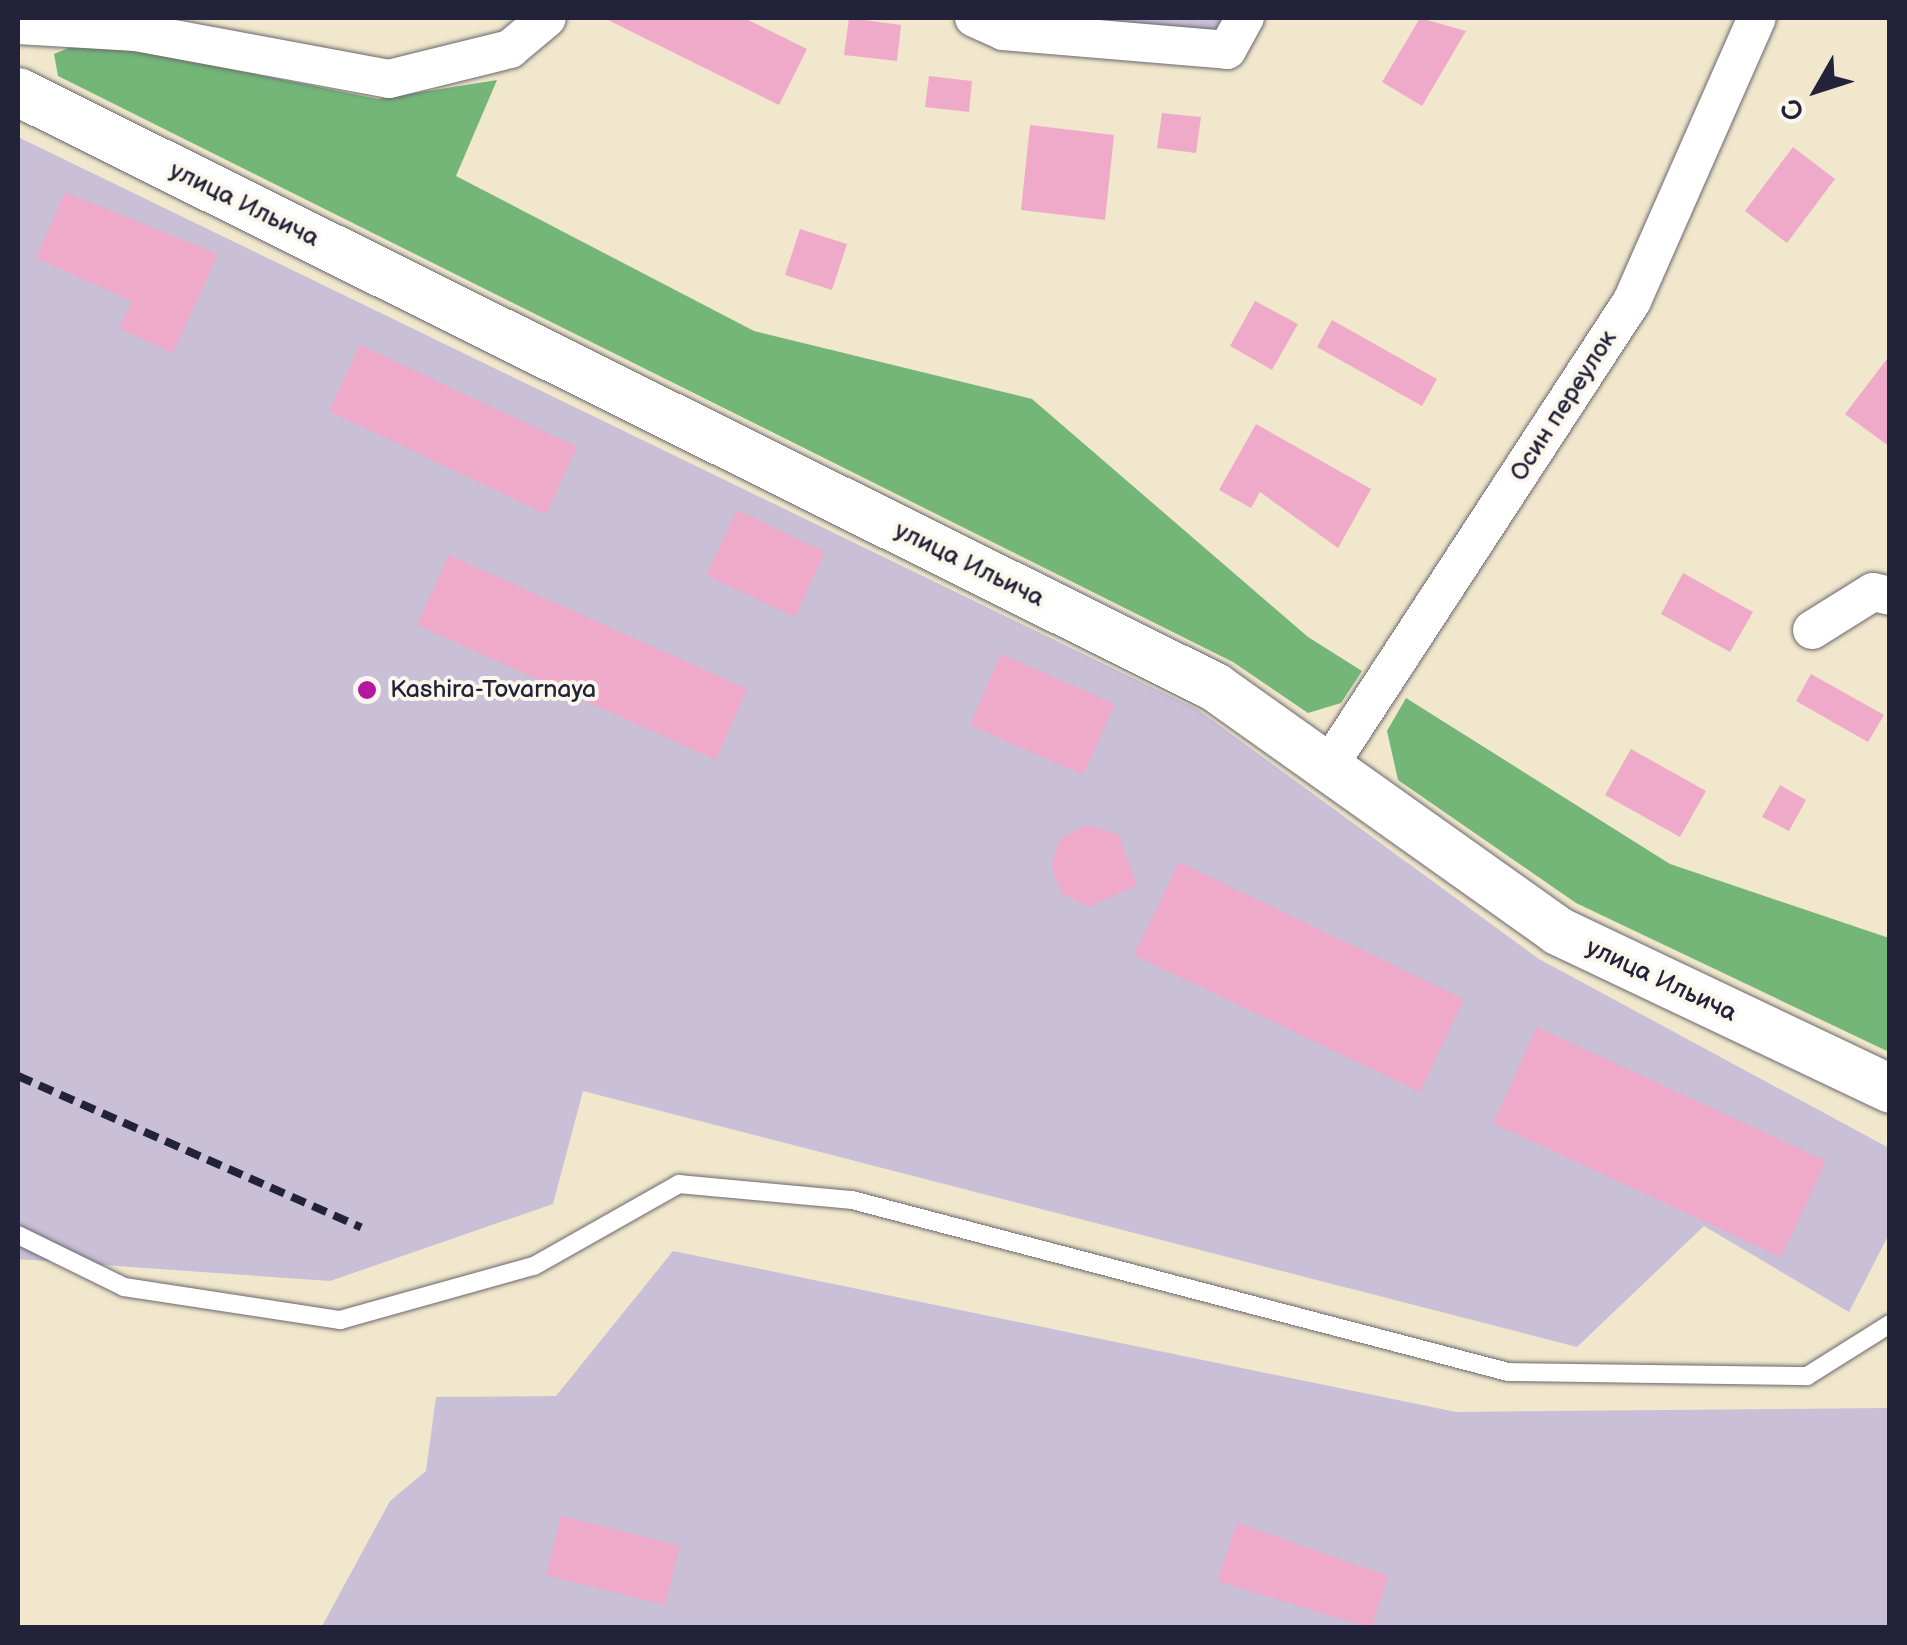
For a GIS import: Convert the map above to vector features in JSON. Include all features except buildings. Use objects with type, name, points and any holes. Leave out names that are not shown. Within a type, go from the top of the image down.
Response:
[{"type":"street","points":[[18,25],[136,32],[390,79],[510,49],[547,18]]},
{"type":"street","points":[[974,18],[1003,31],[1236,34]]},
{"type":"street","name":"Осин переулок","points":[[1326,770],[1632,301],[1757,18]]},
{"type":"street","name":"улица Ильича","points":[[18,92],[1215,687],[1326,770],[1558,931],[1890,1089]]},
{"type":"street","points":[[1812,630],[1873,592],[1890,596]]},
{"type":"lane","points":[[18,1235],[124,1287],[340,1320],[534,1266],[680,1184],[852,1200],[1508,1372],[1808,1376],[1890,1324]]},
{"type":"shaded area","points":[[982,18],[1245,18],[1227,50]]},
{"type":"shaded area","points":[[18,137],[1197,709],[1539,959],[1889,1148],[1889,1234],[1849,1312],[1704,1226],[1577,1347],[583,1091],[553,1204],[330,1281],[18,1259]]},
{"type":"shaded area","points":[[673,1251],[1456,1412],[1889,1408],[1889,1627],[321,1628],[390,1501],[426,1471],[436,1397],[556,1396]]},
{"type":"green space","points":[[71,47],[141,51],[378,99],[497,80],[456,176],[754,331],[1032,399],[1308,637],[1362,671],[1341,703],[1308,713],[1233,662],[58,76],[54,54]]},
{"type":"green space","points":[[1406,698],[1670,864],[1889,938],[1889,1052],[1576,903],[1398,780],[1387,731]]},
{"type":"railway","points":[[18,1076],[361,1227]]},
{"type":"place","name":"Kashira-Tovarnaya","points":[[367,690]]}]
